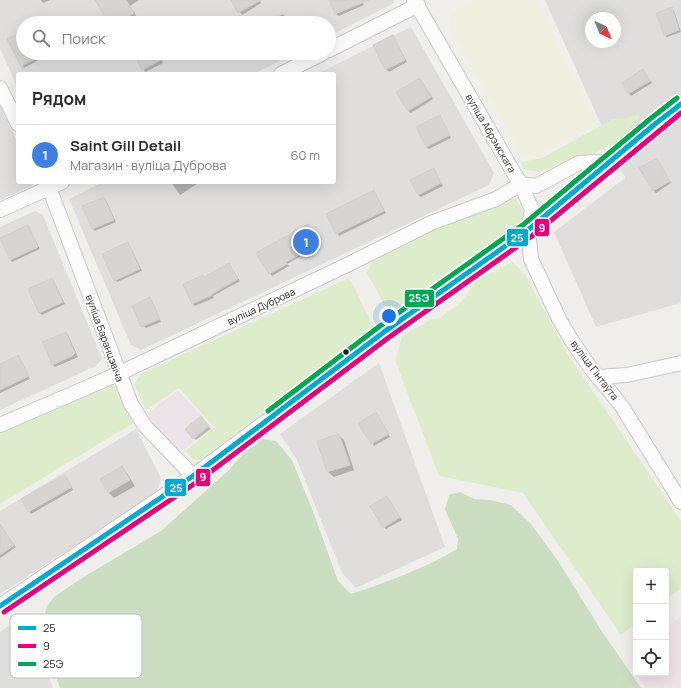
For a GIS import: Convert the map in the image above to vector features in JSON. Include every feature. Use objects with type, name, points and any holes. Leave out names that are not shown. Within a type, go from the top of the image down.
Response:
[{"type":"street","points":[[336,46],[416,3]]},
{"type":"street","name":"вуліца Абрэмскага","points":[[416,3],[521,184],[532,210],[528,230]]},
{"type":"street","points":[[285,72],[309,60]]},
{"type":"street","points":[[0,88],[16,120]]},
{"type":"street","points":[[0,606],[193,476],[384,332],[528,230],[681,104]]},
{"type":"street","points":[[521,184],[536,186],[579,163],[596,162],[609,164]]},
{"type":"street","points":[[0,210],[53,184]]},
{"type":"street","name":"вуліца Баранцэвіча","points":[[53,184],[118,374],[131,404],[145,426],[193,476]]},
{"type":"street","name":"вуліца Дуброва","points":[[0,425],[118,374],[342,268],[431,223],[496,199],[521,184]]},
{"type":"street","name":"вуліца Гінтаўта","points":[[528,230],[531,259],[559,319],[572,341],[598,377],[621,405],[681,502]]},
{"type":"street","points":[[598,377],[627,375],[681,363]]},
{"type":"shaded area","points":[[0,0],[394,0],[394,3],[336,32],[336,16],[16,16],[16,60],[281,60],[258,72],[16,72],[16,84],[0,48]]},
{"type":"shaded area","points":[[545,0],[681,0],[681,303],[596,327],[554,232],[625,178]]},
{"type":"shaded area","points":[[411,27],[494,173],[489,185],[141,350],[131,345],[69,199],[99,184],[336,184],[336,72],[321,72]]},
{"type":"shaded area","points":[[0,106],[16,139],[16,184],[32,184],[32,186],[0,200]]},
{"type":"shaded area","points":[[35,211],[43,215],[102,359],[96,366],[0,410],[0,227]]},
{"type":"shaded area","points":[[379,363],[445,547],[356,588],[342,573],[297,460],[280,434]]},
{"type":"shaded area","points":[[178,390],[212,427],[182,451],[157,429],[148,413]]},
{"type":"shaded area","points":[[136,429],[161,478],[157,493],[0,594],[0,511]]},
{"type":"shaded area","points":[[681,617],[681,688],[646,688],[638,676],[669,676],[669,625]]},
{"type":"shaded area","points":[[10,625],[10,678],[50,678],[53,688],[0,688],[0,632]]},
{"type":"green space","points":[[473,0],[538,0],[595,120],[588,128],[543,153],[523,157],[449,28],[451,14]]},
{"type":"green space","points":[[638,114],[640,117],[620,139],[596,153],[539,172],[523,169],[521,162],[542,158],[613,119],[626,118]]},
{"type":"green space","points":[[515,197],[523,211],[522,221],[396,308],[385,306],[367,273],[372,261],[423,233]]},
{"type":"green space","points":[[512,262],[525,274],[567,353],[681,521],[681,588],[669,598],[669,568],[633,568],[633,625],[621,635],[523,493],[439,476],[395,360],[403,335],[430,320],[439,318],[461,302],[476,281]]},
{"type":"green space","points":[[347,279],[351,281],[374,329],[199,461],[192,459],[186,451],[214,427],[179,388],[146,410],[134,384],[142,373]]},
{"type":"green space","points":[[113,383],[133,423],[0,504],[0,433]]},
{"type":"green space","points":[[263,439],[276,441],[292,460],[314,514],[338,581],[351,594],[392,580],[418,569],[457,549],[458,539],[445,509],[449,495],[460,492],[474,499],[490,500],[511,505],[531,524],[558,561],[601,630],[641,688],[60,688],[56,678],[142,678],[142,614],[45,614],[47,606],[54,597],[82,578],[161,531],[228,471],[243,454]]},
{"type":"building","points":[[95,0],[126,0],[134,13],[130,16],[105,16]]},
{"type":"building","points":[[231,0],[261,0],[238,13]]},
{"type":"building","points":[[329,0],[369,0],[335,14]]},
{"type":"building","points":[[672,7],[679,30],[664,36],[656,13]]},
{"type":"building","points":[[16,34],[16,56],[7,39]]},
{"type":"building","points":[[393,35],[405,60],[385,70],[373,45]]},
{"type":"building","points":[[18,60],[33,60],[23,65],[23,70]]},
{"type":"building","points":[[137,60],[161,60],[142,70]]},
{"type":"building","points":[[643,69],[650,81],[628,94],[622,83]]},
{"type":"building","points":[[420,78],[431,97],[408,111],[396,92]]},
{"type":"building","points":[[440,115],[450,135],[426,147],[416,127]]},
{"type":"building","points":[[657,158],[670,181],[653,191],[639,168]]},
{"type":"building","points":[[434,168],[441,183],[418,195],[410,180]]},
{"type":"building","points":[[374,190],[384,211],[336,234],[326,214]]},
{"type":"building","points":[[104,197],[114,220],[92,229],[82,206]]},
{"type":"building","points":[[308,224],[318,244],[286,262],[287,264],[269,274],[256,253]]},
{"type":"building","points":[[28,225],[38,247],[10,260],[0,238]]},
{"type":"building","points":[[128,242],[140,269],[114,281],[102,254]]},
{"type":"building","points":[[229,263],[238,279],[212,295],[192,304],[183,284],[203,275],[204,277]]},
{"type":"building","points":[[52,278],[63,302],[39,313],[28,289]]},
{"type":"building","points":[[150,297],[160,319],[141,327],[132,306]]},
{"type":"building","points":[[66,332],[75,353],[72,356],[52,365],[43,343],[44,342],[42,342]]},
{"type":"building","points":[[18,355],[29,376],[0,390],[0,364]]},
{"type":"building","points":[[376,412],[389,434],[371,444],[358,423]]},
{"type":"building","points":[[201,416],[209,426],[193,439],[185,429]]},
{"type":"building","points":[[339,434],[350,465],[327,472],[317,441]]},
{"type":"building","points":[[122,466],[130,480],[108,493],[100,479]]},
{"type":"building","points":[[65,475],[72,487],[28,512],[21,499]]},
{"type":"building","points":[[387,496],[400,517],[383,528],[370,506]]},
{"type":"building","points":[[0,524],[14,545],[0,555]]},
{"type":"transit line","name":"25Э","points":[[268,411],[380,326],[524,224],[677,98]]},
{"type":"transit line","name":"25","points":[[0,606],[193,476],[384,332],[528,230],[681,104]]},
{"type":"transit line","name":"9","points":[[4,612],[197,482],[388,338],[532,236],[681,113]]},
{"type":"place","name":"Saint Gill Detail","points":[[306,242]]}]
